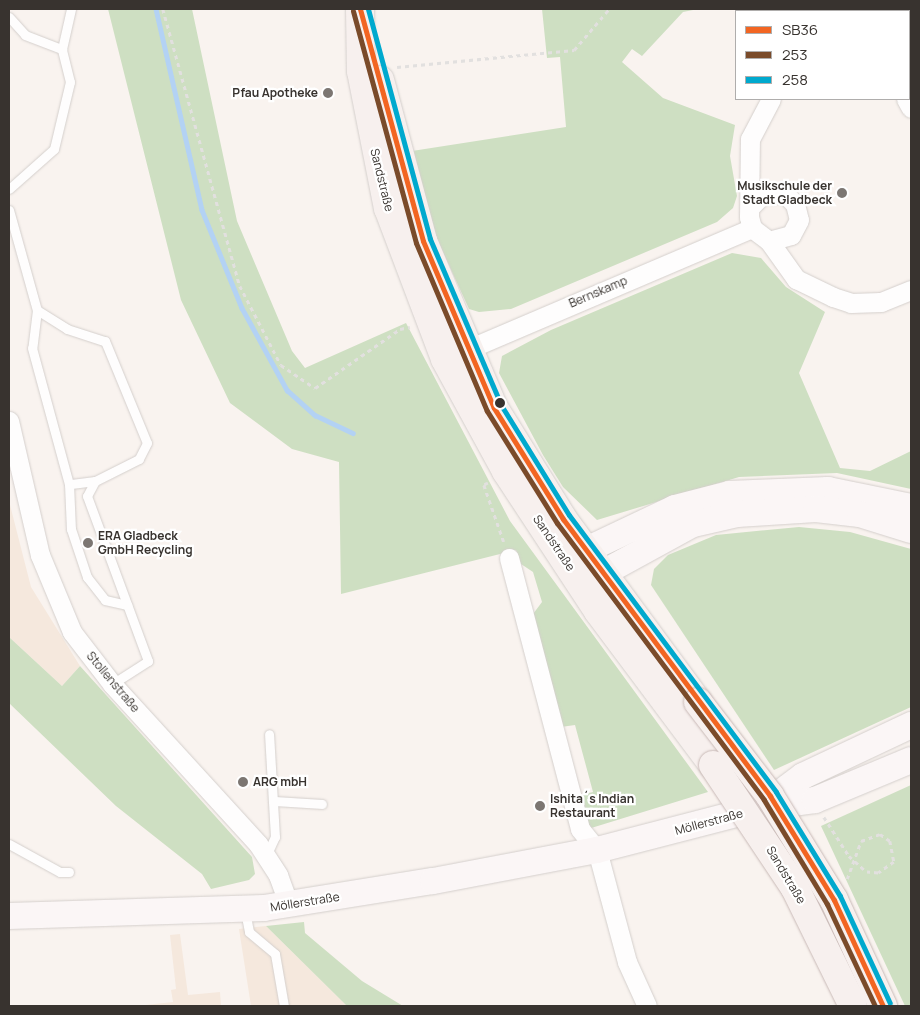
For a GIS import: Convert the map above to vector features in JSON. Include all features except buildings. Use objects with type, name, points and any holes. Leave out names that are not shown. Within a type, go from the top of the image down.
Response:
[{"type":"main road","name":"Sandstraße","points":[[362,21],[361,71],[373,143],[388,208],[429,324],[456,354],[510,437],[580,562],[795,888],[853,1006]]},
{"type":"main road","name":"Sandstraße","points":[[362,21],[378,68],[397,156],[456,354],[506,471],[580,562],[603,573],[770,796],[834,900],[883,1006]]},
{"type":"street","points":[[770,100],[750,139],[752,228],[769,240],[796,279],[834,298],[851,303],[881,302],[911,290]]},
{"type":"street","points":[[751,206],[769,192],[784,193],[796,204],[800,220],[791,235],[769,240]]},
{"type":"street","name":"Bernskamp","points":[[456,354],[752,228]]},
{"type":"street","name":"Stollenstraße","points":[[9,421],[49,584],[72,632],[112,684],[266,856],[289,905]]},
{"type":"street","points":[[580,562],[675,508],[729,494],[828,490],[911,508]]},
{"type":"street","points":[[603,573],[693,524],[737,514],[825,510],[860,514],[911,530]]},
{"type":"street","points":[[509,558],[580,829],[597,850],[627,962],[647,1006]]},
{"type":"street","name":"Möllerstraße","points":[[763,807],[803,776],[911,725]]},
{"type":"street","name":"Möllerstraße","points":[[9,916],[245,909],[289,905],[597,850],[763,807],[815,800],[911,760]]},
{"type":"lane","points":[[9,189],[54,149],[70,82],[62,49],[71,9]]},
{"type":"lane","points":[[9,17],[25,35],[62,49]]},
{"type":"lane","points":[[9,210],[37,310],[32,348],[69,484],[71,530],[87,577],[105,600],[127,605]]},
{"type":"lane","points":[[37,310],[67,328],[105,341],[147,443],[139,459],[95,481],[69,484]]},
{"type":"lane","points":[[95,481],[87,496],[148,661],[112,684]]},
{"type":"lane","points":[[266,856],[275,836],[275,801],[269,734]]},
{"type":"lane","points":[[275,801],[322,804]]},
{"type":"lane","points":[[9,844],[60,872],[69,872]]},
{"type":"lane","points":[[245,909],[249,932],[275,954],[284,1006]]},
{"type":"path","points":[[163,9],[240,286],[281,365],[315,388],[400,329],[429,324]]},
{"type":"path","points":[[378,68],[574,50],[609,9]]},
{"type":"path","points":[[506,471],[484,485],[509,558]]},
{"type":"path","points":[[829,827],[849,856],[867,872],[878,873],[894,862],[890,841],[880,834],[861,841],[853,868],[834,900]]},
{"type":"shaded area","points":[[9,501],[31,587],[80,666],[62,686],[9,637]]},
{"type":"shaded area","points":[[266,926],[347,1006],[251,1006],[239,929]]},
{"type":"shaded area","points":[[180,934],[188,995],[220,992],[221,1006],[136,1006],[173,1002],[171,990],[176,989],[170,935]]},
{"type":"green space","points":[[108,9],[192,9],[237,221],[292,351],[305,368],[406,323],[510,521],[708,792],[588,829],[577,796],[593,792],[575,725],[561,727],[533,614],[542,602],[533,572],[521,564],[516,550],[341,594],[339,462],[292,449],[230,403],[181,300]]},
{"type":"green space","points":[[542,9],[698,9],[683,12],[642,56],[632,49],[622,62],[663,98],[735,125],[730,156],[737,196],[733,208],[717,222],[511,309],[479,312],[469,309],[431,226],[412,151],[566,127],[560,57],[547,58]]},
{"type":"green space","points":[[732,253],[761,258],[786,287],[825,312],[799,373],[840,468],[870,471],[911,451],[911,489],[837,473],[739,477],[597,520],[563,487],[543,455],[499,373],[502,356],[551,330]]},
{"type":"green space","points":[[799,527],[850,532],[911,549],[911,707],[774,770],[651,585],[654,569],[668,555],[716,535]]},
{"type":"green space","points":[[9,637],[62,686],[80,666],[252,857],[255,874],[249,880],[211,889],[202,874],[116,806],[9,703]]},
{"type":"green space","points":[[911,785],[911,1006],[905,1006],[821,826]]},
{"type":"green space","points":[[304,922],[305,933],[362,981],[403,1006],[347,1006],[266,926]]},
{"type":"waterway","points":[[156,9],[202,210],[242,308],[287,390],[315,415],[353,433]]},
{"type":"transit line","name":"SB36","points":[[360,9],[423,241],[494,408],[563,519],[770,796],[834,900],[883,1006]]},
{"type":"transit line","name":"258","points":[[368,9],[430,239],[501,405],[569,515],[776,792],[840,896],[890,1003]]},
{"type":"transit line","name":"253","points":[[353,11],[416,243],[487,411],[557,523],[764,800],[827,904],[875,1006]]},
{"type":"place","name":"Pfau Apotheke","points":[[328,93]]},
{"type":"place","name":"Musikschule der Stadt Gladbeck","points":[[842,193]]},
{"type":"place","name":"ERA Gladbeck GmbH Recycling","points":[[88,543]]},
{"type":"place","name":"ARG mbH","points":[[243,782]]},
{"type":"place","name":"Ishita´s Indian Restaurant","points":[[540,806]]}]
